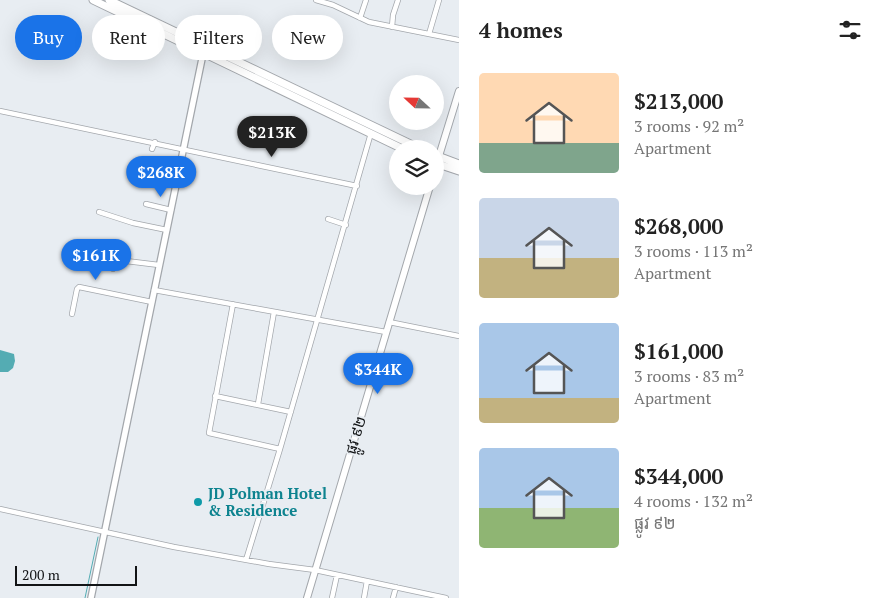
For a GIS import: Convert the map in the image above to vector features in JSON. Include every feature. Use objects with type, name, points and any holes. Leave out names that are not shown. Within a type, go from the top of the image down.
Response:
[{"type":"main road","points":[[93,0],[175,36]]},
{"type":"main road","points":[[110,0],[175,34]]},
{"type":"main road","points":[[227,60],[372,130],[397,140]]},
{"type":"main road","points":[[443,140],[459,91]]},
{"type":"main road","points":[[372,130],[389,140]]},
{"type":"main road","points":[[444,162],[459,164]]},
{"type":"main road","points":[[444,164],[459,171]]},
{"type":"main road","name":"ផ្លូវ ៩២","points":[[307,598],[427,195]]},
{"type":"street","points":[[316,0],[333,2],[369,22],[459,40]]},
{"type":"street","points":[[360,18],[366,0]]},
{"type":"street","points":[[392,28],[393,15],[398,0]]},
{"type":"street","points":[[428,34],[439,0]]},
{"type":"street","points":[[90,598],[202,60]]},
{"type":"street","points":[[0,111],[357,186]]},
{"type":"street","points":[[246,560],[346,225],[372,130]]},
{"type":"street","points":[[152,149],[154,142]]},
{"type":"street","points":[[146,204],[171,210]]},
{"type":"street","points":[[99,212],[133,223],[167,230]]},
{"type":"street","points":[[328,219],[346,225]]},
{"type":"street","points":[[113,268],[115,261],[118,260],[159,265]]},
{"type":"street","points":[[72,314],[79,287],[152,302]]},
{"type":"street","points":[[154,290],[386,332]]},
{"type":"street","points":[[233,304],[209,433],[280,449]]},
{"type":"street","points":[[258,404],[274,312]]},
{"type":"street","points":[[389,322],[459,336]]},
{"type":"street","points":[[215,396],[291,412]]},
{"type":"street","points":[[0,510],[104,531],[174,548],[315,570],[396,587],[421,596],[446,598]]},
{"type":"street","points":[[332,598],[337,575]]},
{"type":"street","points":[[364,598],[367,581]]},
{"type":"street","points":[[393,598],[396,587]]},
{"type":"water","points":[[0,350],[14,354],[13,368],[8,372],[0,372]]},
{"type":"waterway","points":[[85,598],[98,537]]},
{"type":"place","name":"JD Polman Hotel & Residence","points":[[198,502]]}]
